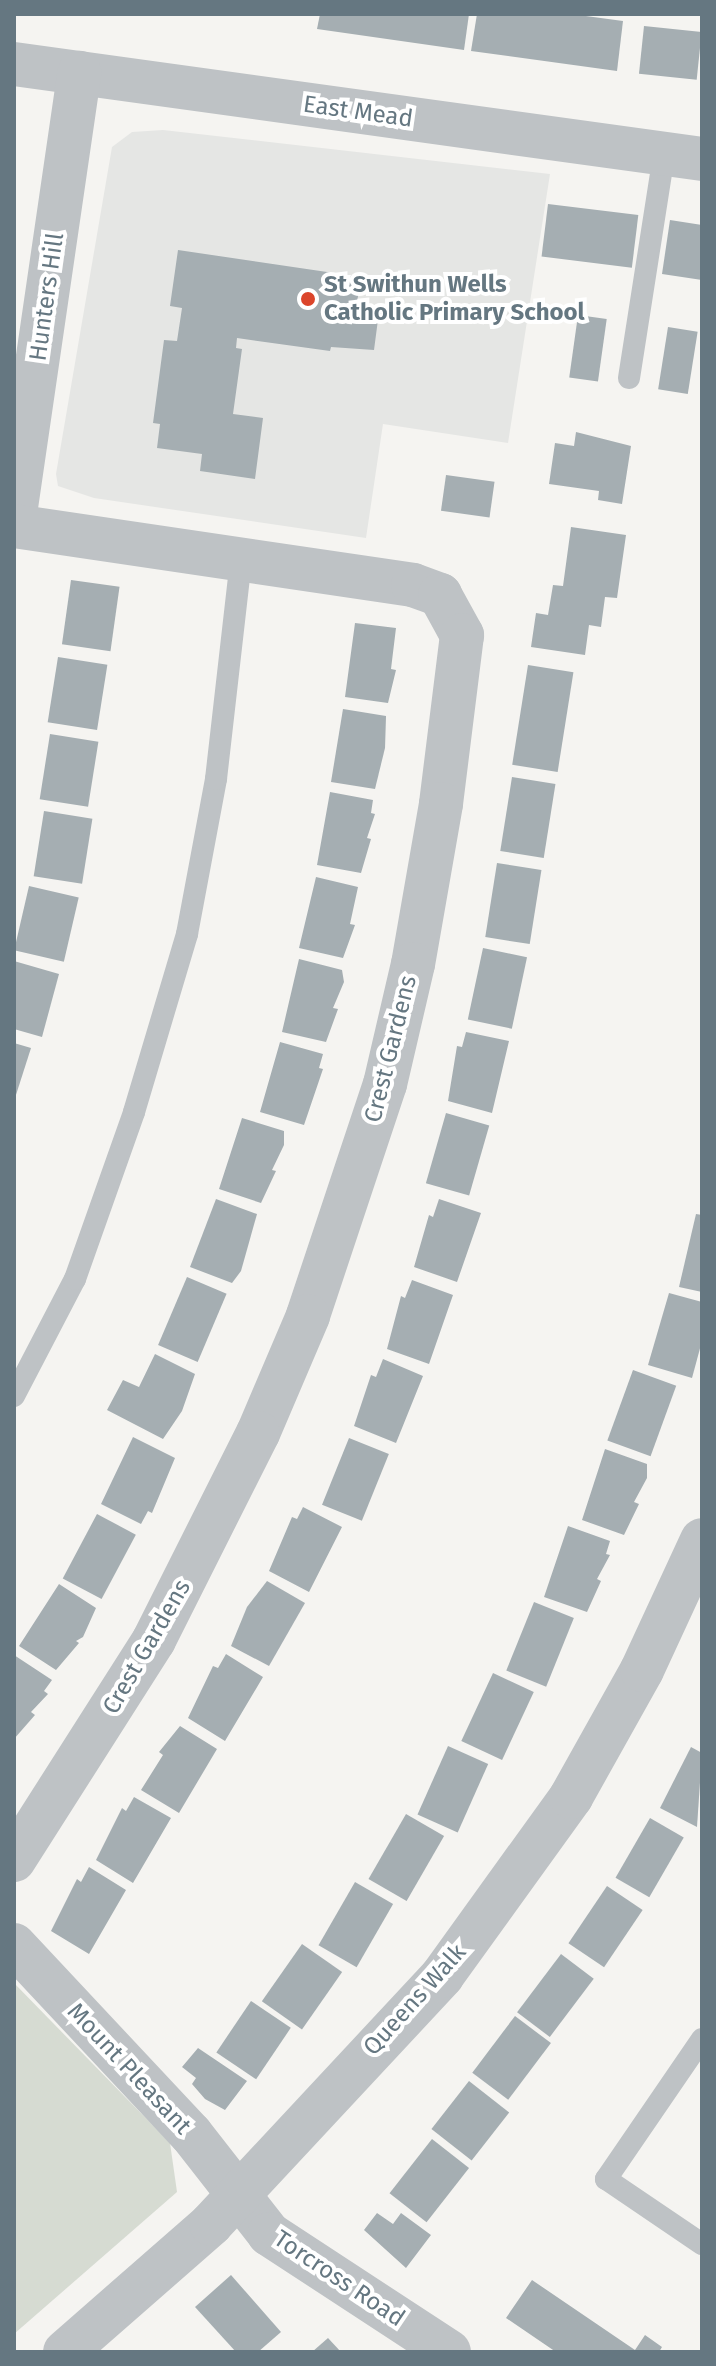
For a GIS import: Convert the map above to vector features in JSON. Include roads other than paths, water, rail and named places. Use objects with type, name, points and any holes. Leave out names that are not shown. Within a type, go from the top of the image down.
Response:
[{"type":"street","name":"East Mead","points":[[14,64],[683,157]]},
{"type":"street","name":"Hunters Hill","points":[[14,524],[79,73]]},
{"type":"street","name":"Crest Gardens","points":[[14,524],[413,585],[440,595],[462,635],[436,833],[385,1084],[308,1316],[258,1433],[154,1640],[14,1860]]},
{"type":"street","name":"Queens Walk","points":[[65,2352],[236,2198],[442,1976],[571,1797],[642,1670],[702,1540]]},
{"type":"street","name":"Mount Pleasant","points":[[14,1945],[191,2134],[236,2198]]},
{"type":"street","name":"Torcross Road","points":[[236,2198],[269,2234],[443,2350]]},
{"type":"lane","points":[[629,378],[683,157]]},
{"type":"lane","points":[[14,1396],[75,1279],[134,1112],[187,934],[216,779],[241,561]]},
{"type":"lane","points":[[702,2039],[606,2179],[702,2244]]},
{"type":"place","name":"St Swithun Wells Catholic Primary School","points":[[308,299]]}]
